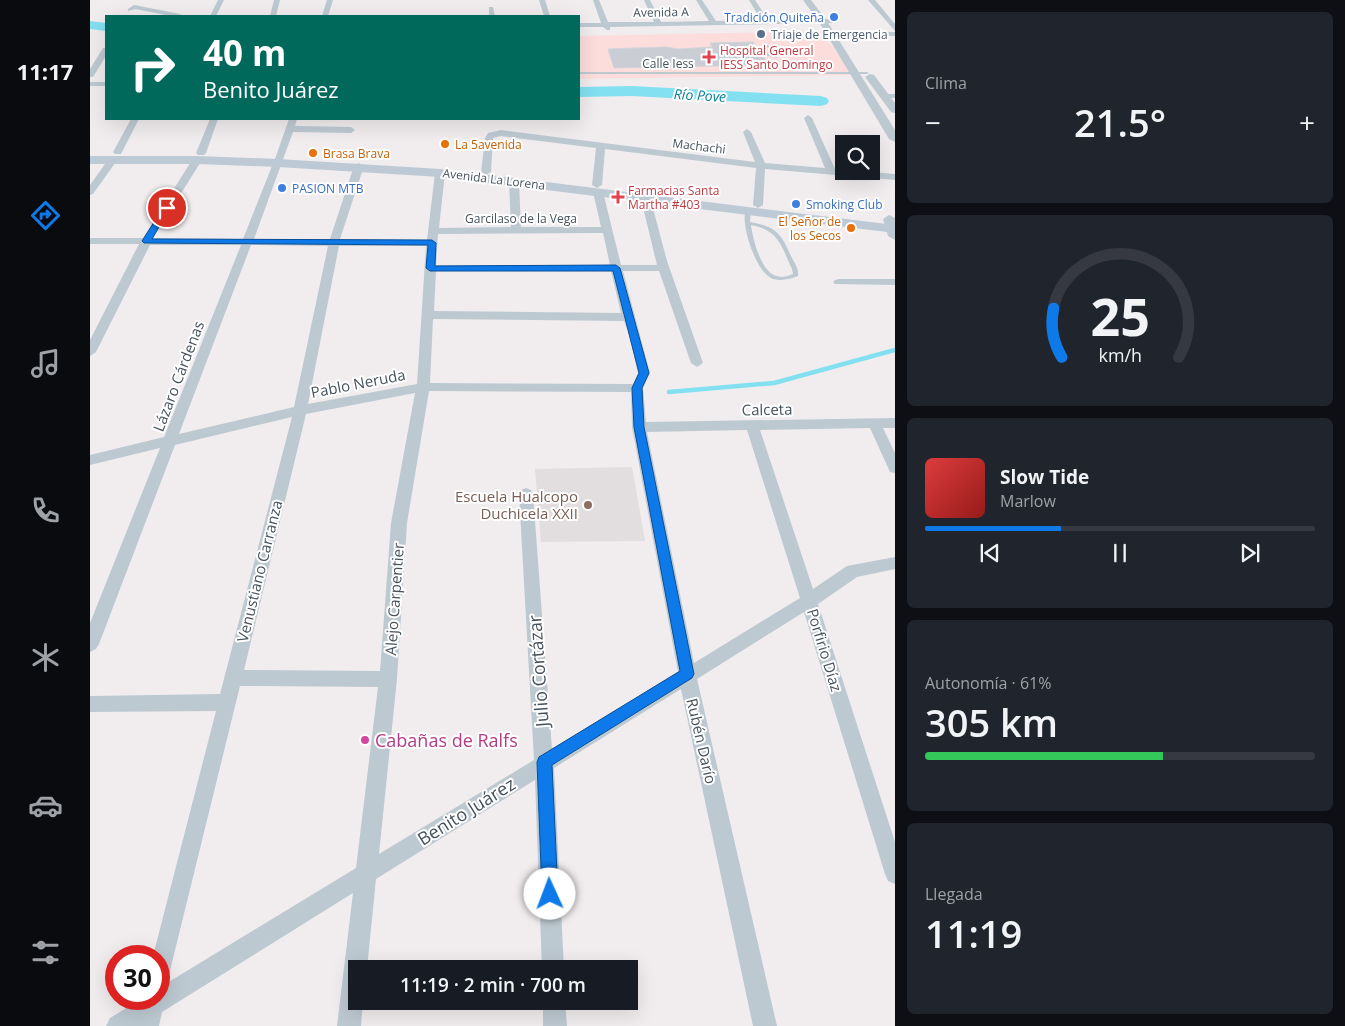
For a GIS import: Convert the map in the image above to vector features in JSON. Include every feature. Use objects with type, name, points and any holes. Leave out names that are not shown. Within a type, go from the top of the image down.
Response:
[{"type":"main road","name":"Avenida La Lorena","points":[[90,153],[280,160],[355,160],[486,172],[751,213]]},
{"type":"main road","name":"Avenida La Lorena","points":[[90,160],[116,155]]},
{"type":"main road","name":"Avenida La Lorena","points":[[280,160],[440,173],[597,189],[751,213],[893,226]]},
{"type":"street","points":[[214,15],[221,0]]},
{"type":"street","points":[[273,15],[277,0]]},
{"type":"street","points":[[325,15],[330,0]]},
{"type":"street","points":[[542,0],[547,15]]},
{"type":"street","points":[[596,0],[606,25]]},
{"type":"street","points":[[647,0],[658,22]]},
{"type":"street","points":[[699,0],[713,21]]},
{"type":"street","points":[[752,0],[765,20]]},
{"type":"street","points":[[807,0],[842,33],[859,71],[890,96],[895,110]]},
{"type":"street","points":[[871,0],[895,29]]},
{"type":"street","points":[[436,7],[436,15]]},
{"type":"street","points":[[824,7],[828,19],[859,71],[895,139]]},
{"type":"street","points":[[381,8],[381,15]]},
{"type":"street","points":[[491,8],[492,15]]},
{"type":"street","points":[[165,15],[159,11],[176,15]]},
{"type":"street","name":"Avenida A","points":[[580,24],[828,19]]},
{"type":"street","points":[[842,33],[895,34]]},
{"type":"street","points":[[90,75],[105,52]]},
{"type":"street","points":[[90,84],[105,84]]},
{"type":"street","points":[[808,118],[831,171]]},
{"type":"street","points":[[90,192],[116,155],[134,120]]},
{"type":"street","points":[[90,352],[146,241],[199,157],[214,120]]},
{"type":"street","name":"Lázaro Cárdenas","points":[[90,644],[171,440],[246,242],[280,160],[293,120]]},
{"type":"street","points":[[291,129],[351,130]]},
{"type":"street","points":[[747,132],[761,166],[751,213]]},
{"type":"street","name":"Machachi","points":[[486,172],[489,138],[492,135],[501,133],[761,166],[895,178]]},
{"type":"street","points":[[597,189],[601,147]]},
{"type":"street","name":"Venustiano Carranza","points":[[167,945],[300,410],[334,242],[359,166]]},
{"type":"street","name":"Alejo Carpentier","points":[[349,1026],[388,679],[400,523],[423,387],[430,268],[440,173]]},
{"type":"street","points":[[514,182],[516,230]]},
{"type":"street","name":"Rubén Darío","points":[[597,189],[628,317],[635,334],[644,373],[637,388],[639,427],[687,674],[765,1026]]},
{"type":"street","points":[[646,198],[649,218],[697,363]]},
{"type":"street","name":"Garcilaso de la Vega","points":[[90,241],[334,242],[433,237],[516,230],[608,230]]},
{"type":"street","points":[[430,268],[665,268]]},
{"type":"street","points":[[839,282],[895,282]]},
{"type":"street","points":[[428,315],[628,317]]},
{"type":"street","name":"Pablo Neruda","points":[[90,460],[300,410],[423,387],[637,388]]},
{"type":"street","points":[[874,423],[895,468]]},
{"type":"street","name":"Calceta","points":[[639,427],[895,423]]},
{"type":"street","name":"Porfirio Díaz","points":[[752,426],[895,874]]},
{"type":"street","name":"Julio Cortázar","points":[[526,494],[544,762],[553,960]]},
{"type":"street","name":"Benito Juárez","points":[[170,998],[544,762],[809,600],[853,571],[895,563]]},
{"type":"street","points":[[233,678],[388,679]]},
{"type":"street","points":[[90,704],[227,702]]},
{"type":"street","name":"Benito Juárez","points":[[118,1026],[151,1010]]},
{"type":"street","points":[[554,1010],[555,1026]]},
{"type":"lane","points":[[768,46],[762,50],[764,54],[776,57]]},
{"type":"lane","points":[[580,47],[588,47]]},
{"type":"lane","name":"Calle Iess","points":[[580,73],[859,71]]},
{"type":"lane","points":[[751,213],[776,231],[795,268],[796,275],[786,279],[774,278],[764,269],[751,213]]},
{"type":"shaded area","name":"Hospital General IESS Santo Domingo","points":[[821,31],[853,75],[580,79],[580,36]]},
{"type":"shaded area","name":"Escuela Hualcopo Duchicela XXII","points":[[632,467],[645,541],[541,542],[535,469]]},
{"type":"building","name":"Hospital General IESS Santo Domingo","points":[[753,42],[769,65],[614,68],[608,49],[666,47],[678,49],[712,47],[710,43]]},
{"type":"waterway","name":"Río Pove","points":[[90,25],[105,27]]},
{"type":"waterway","name":"Río Pove","points":[[580,92],[632,91],[821,101]]},
{"type":"waterway","points":[[669,392],[774,383],[895,350]]},
{"type":"place","name":"Tradición Quiteña","points":[[834,17]]},
{"type":"place","name":"Triaje de Emergencia","points":[[761,34]]},
{"type":"place","name":"Hospital General IESS Santo Domingo","points":[[709,57]]},
{"type":"place","name":"La 5avenida","points":[[445,144]]},
{"type":"place","name":"Brasa Brava","points":[[313,153]]},
{"type":"place","name":"PASION MTB","points":[[282,188]]},
{"type":"place","name":"Farmacias Santa Martha #403","points":[[618,197]]},
{"type":"place","name":"Smoking Club","points":[[796,204]]},
{"type":"place","name":"El Señor de los Secos","points":[[851,228]]},
{"type":"place","name":"Escuela Hualcopo Duchicela XXII","points":[[588,505]]},
{"type":"place","name":"Cabañas de Ralfs","points":[[365,740]]},
{"type":"route","points":[[167,208],[146,241],[432,243],[430,268],[616,268],[644,373],[637,388],[639,427],[687,674],[544,762],[550,894]]}]
